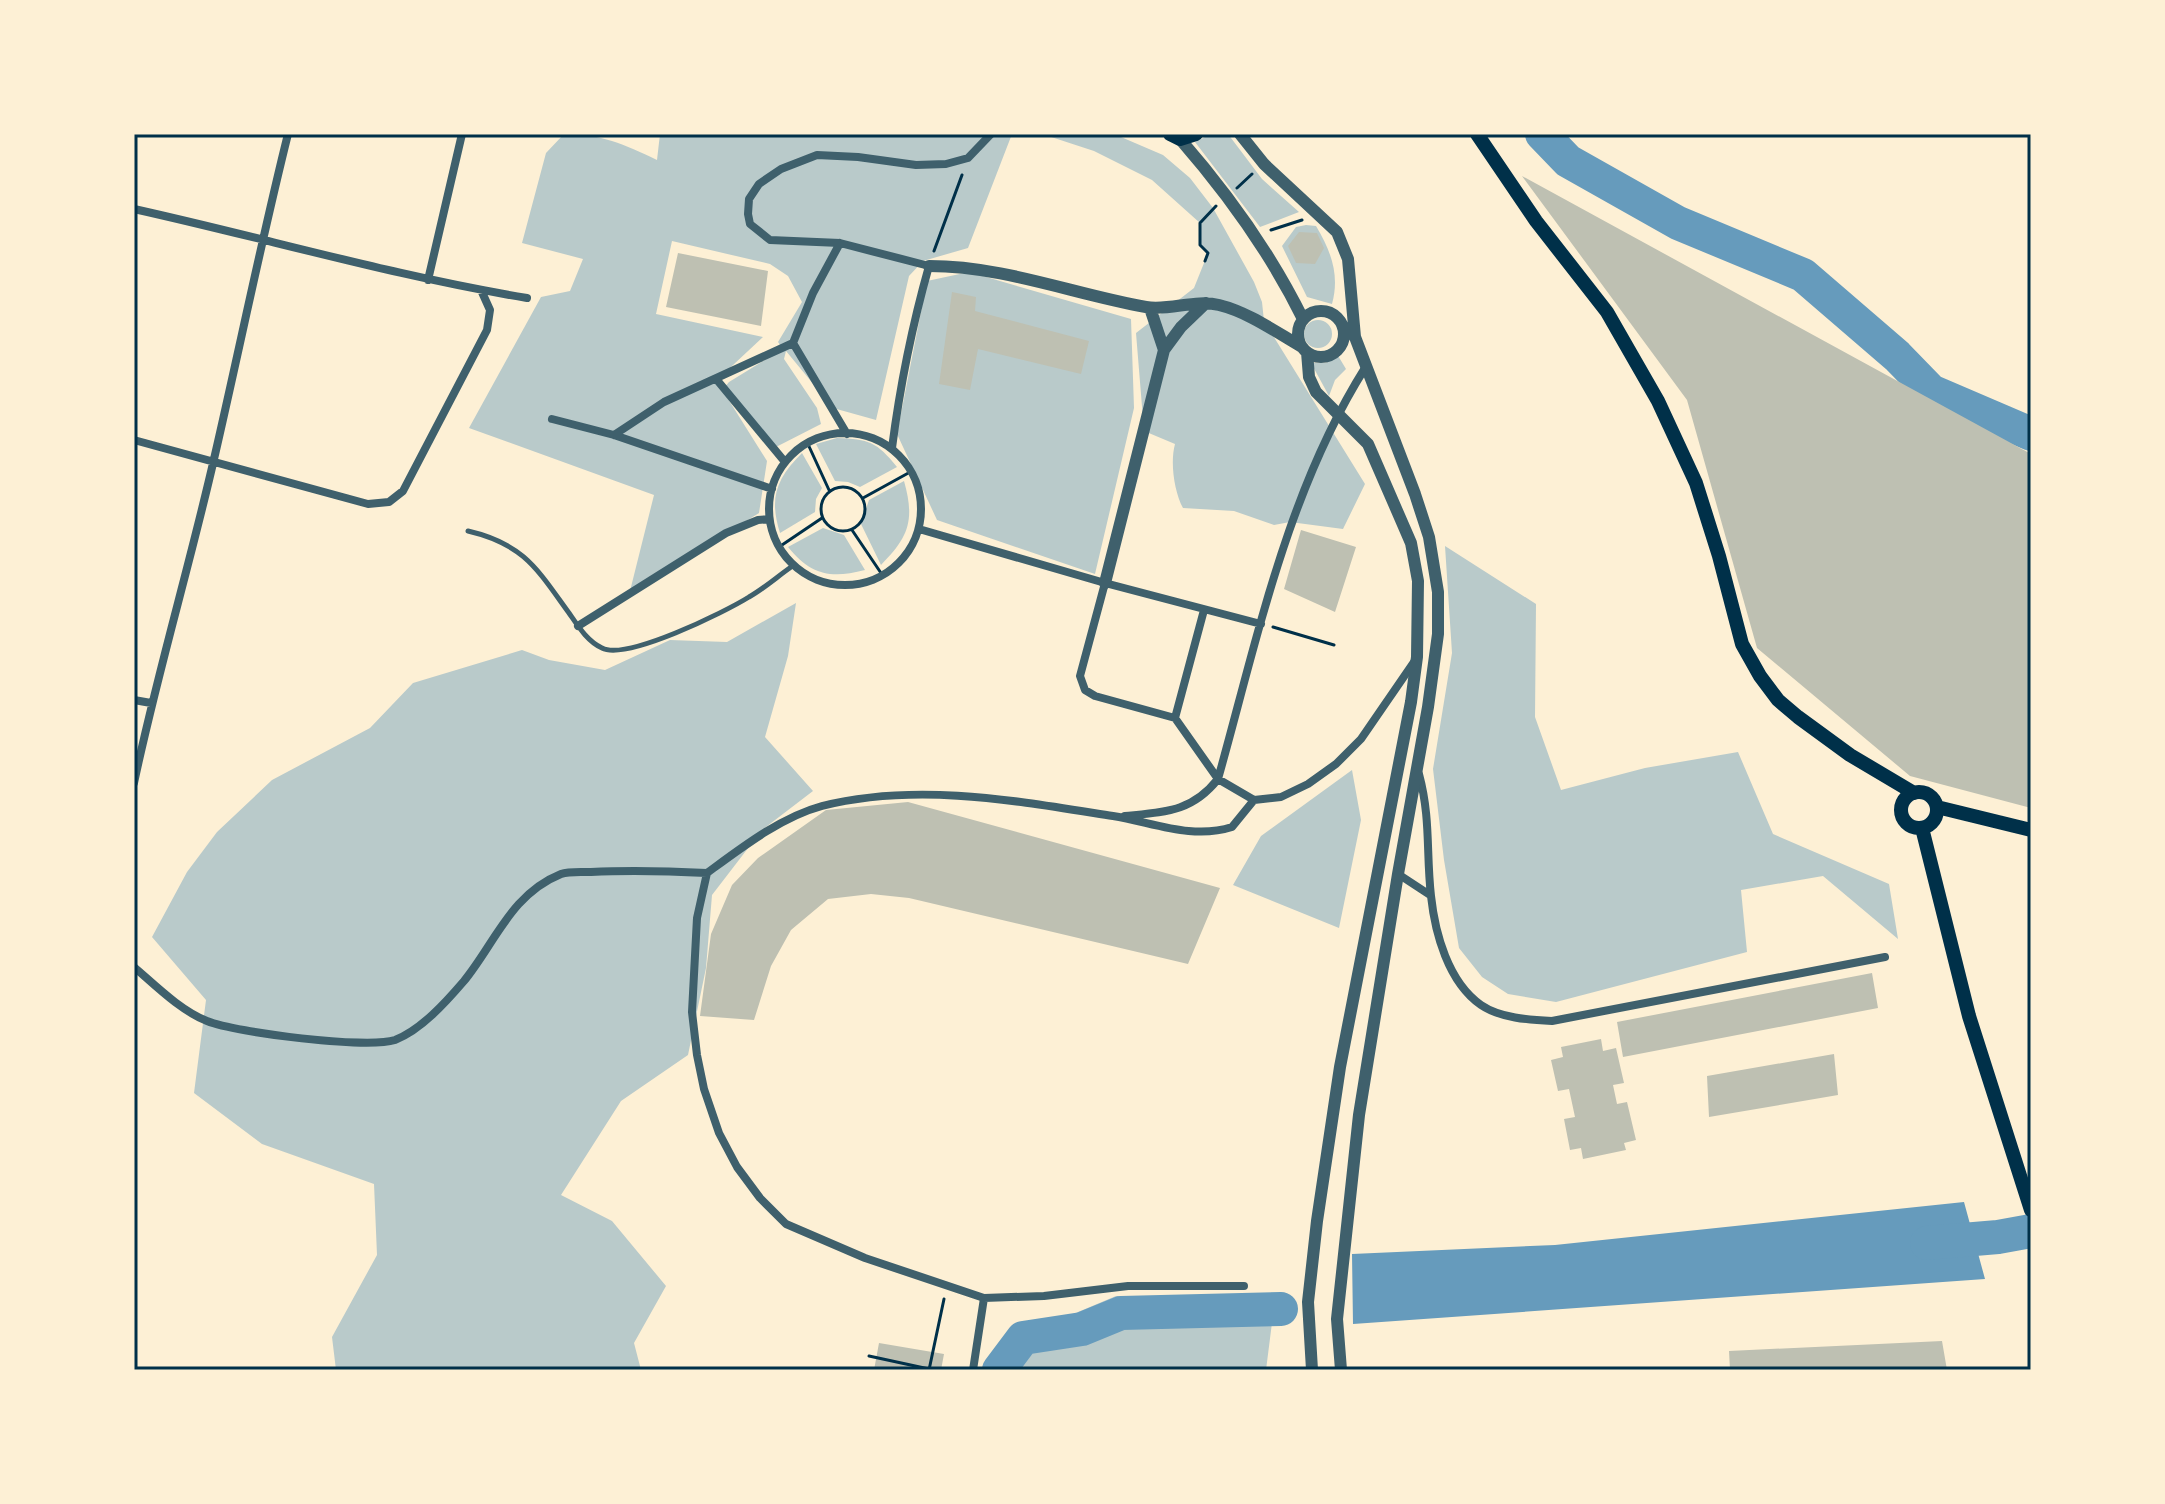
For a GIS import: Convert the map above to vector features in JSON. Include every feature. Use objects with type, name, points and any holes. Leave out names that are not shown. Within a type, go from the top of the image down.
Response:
[{"type":"main road","points":[[1175,136],[1196,134]]},
{"type":"main road","points":[[1477,134],[1536,221],[1607,312],[1658,401],[1696,483],[1742,644],[1778,700],[1850,755],[1914,793],[1926,793],[1937,807],[2031,830]]},
{"type":"main road","points":[[1914,793],[1904,800],[1901,812],[1911,826],[1922,828],[1932,823],[1937,807]]},
{"type":"main road","points":[[1922,828],[1969,1016],[2031,1210]]},
{"type":"street","points":[[134,783],[151,703],[214,461],[288,134]]},
{"type":"street","points":[[428,280],[462,134]]},
{"type":"street","points":[[991,134],[968,158],[932,166],[817,155],[781,169],[759,184],[749,199],[750,224],[770,240],[840,243],[929,266],[992,270],[1150,308],[1206,303],[1234,310],[1314,356],[1331,355],[1350,335],[1348,259],[1337,232],[1264,164],[1240,134]]},
{"type":"street","points":[[1175,136],[1207,170],[1256,237],[1283,277],[1303,319]]},
{"type":"street","points":[[134,209],[263,237],[428,280],[527,298]]},
{"type":"street","points":[[614,435],[664,402],[793,343],[813,293],[840,243]]},
{"type":"street","points":[[892,448],[917,307],[929,266]]},
{"type":"street","points":[[134,440],[368,504],[380,504],[403,491],[487,330],[490,310],[481,290]]},
{"type":"street","points":[[1206,303],[1181,327],[1164,350],[1080,676],[1085,690],[1095,696],[1175,718],[1218,779],[1254,800],[1281,797],[1308,784],[1336,764],[1361,739],[1417,657]]},
{"type":"street","points":[[1150,308],[1164,350]]},
{"type":"street","points":[[1312,1370],[1308,1302],[1317,1221],[1340,1067],[1385,848],[1417,657],[1418,581],[1411,543],[1368,444],[1338,417],[1316,392],[1309,377],[1298,328],[1303,319],[1323,311],[1333,314],[1350,335],[1365,368],[1415,494],[1429,537],[1438,592],[1438,634],[1418,771],[1359,1115],[1341,1261],[1337,1319],[1341,1370]]},
{"type":"street","points":[[793,343],[847,434]]},
{"type":"street","points":[[1116,817],[1159,812],[1194,803],[1218,779],[1261,624],[1301,500],[1338,417],[1365,368]]},
{"type":"street","points":[[717,380],[785,462]]},
{"type":"street","points":[[552,419],[614,435],[772,489]]},
{"type":"street","points":[[836,433],[866,435],[892,448],[912,471],[921,499],[919,529],[906,556],[883,576],[855,586],[825,584],[798,570],[779,547],[769,519],[772,489],[785,462],[807,442],[836,433]]},
{"type":"street","points":[[578,626],[726,533],[758,520],[769,519]]},
{"type":"street","points":[[919,529],[1261,624]]},
{"type":"street","points":[[1175,718],[1204,610]]},
{"type":"street","points":[[134,700],[151,703]]},
{"type":"street","points":[[1418,771],[1430,835],[1430,895],[1445,957],[1460,983],[1481,1005],[1509,1016],[1552,1021],[1885,957]]},
{"type":"street","points":[[134,967],[206,1021],[243,1031],[308,1038],[370,1043],[394,1040],[418,1028],[464,980],[499,926],[529,892],[563,873],[630,870],[707,873],[792,818],[821,807],[899,794],[971,797],[1116,817],[1169,829],[1219,831],[1232,827],[1254,800]]},
{"type":"street","points":[[707,873],[696,934],[693,1027],[704,1089],[719,1133],[737,1167],[760,1198],[786,1224],[865,1258],[984,1298],[1044,1296],[1128,1286],[1244,1286]]},
{"type":"street","points":[[1398,874],[1430,895]]},
{"type":"street","points":[[973,1370],[984,1298]]},
{"type":"lane","points":[[468,531],[490,536],[531,561],[578,626],[590,640],[607,651],[633,648],[680,631],[750,597],[794,565]]},
{"type":"path","points":[[929,266],[968,158]]},
{"type":"path","points":[[1256,237],[1306,219],[1325,220]]},
{"type":"path","points":[[807,442],[830,491]]},
{"type":"path","points":[[863,498],[912,471]]},
{"type":"path","points":[[837,487],[852,488],[863,498],[863,520],[852,530],[838,532],[822,518],[821,503],[837,487]]},
{"type":"path","points":[[779,547],[822,518]]},
{"type":"path","points":[[852,530],[883,576]]},
{"type":"path","points":[[1261,624],[1334,645]]},
{"type":"path","points":[[869,1356],[929,1370],[948,1286]]},
{"type":"shaded area","points":[[564,134],[612,141],[657,160],[660,134],[1012,134],[968,248],[923,261],[909,276],[876,420],[833,408],[786,351],[784,359],[817,408],[821,424],[776,447],[723,391],[767,461],[759,513],[629,595],[654,495],[469,428],[541,297],[570,291],[583,259],[522,243],[546,153]],"holes":[[[672,241],[770,264],[788,276],[802,302],[778,342],[783,349],[729,382],[723,389],[717,380],[763,337],[656,314]]]},
{"type":"shaded area","points":[[1042,134],[1114,134],[1163,155],[1190,178],[1213,208],[1254,282],[1262,302],[1264,321],[1365,484],[1343,529],[1290,522],[1274,525],[1234,511],[1183,508],[1174,476],[1175,444],[1144,431],[1136,333],[1194,288],[1208,253],[1200,245],[1200,223],[1152,180],[1094,151]]},
{"type":"shaded area","points":[[1211,134],[1228,134],[1262,179],[1299,212],[1260,227],[1195,142]]},
{"type":"shaded area","points":[[1316,226],[1330,254],[1335,283],[1332,304],[1307,297],[1282,246],[1296,227]]},
{"type":"shaded area","points":[[969,272],[1131,319],[1134,408],[1095,574],[937,520],[897,434],[927,281]]},
{"type":"shaded area","points":[[1318,320],[1328,324],[1332,334],[1328,344],[1318,348],[1308,344],[1304,334],[1308,324]]},
{"type":"shaded area","points":[[1337,354],[1346,369],[1335,380],[1329,396],[1311,363],[1326,363]]},
{"type":"shaded area","points":[[837,438],[872,444],[897,467],[860,487],[835,481],[816,444]]},
{"type":"shaded area","points":[[802,453],[822,488],[816,499],[815,512],[780,533],[775,509],[777,490],[786,472]]},
{"type":"shaded area","points":[[904,481],[909,507],[907,527],[898,546],[881,565],[861,524],[869,500]]},
{"type":"shaded area","points":[[823,528],[844,535],[865,570],[841,574],[822,572],[805,564],[788,547]]},
{"type":"shaded area","points":[[1445,546],[1536,604],[1535,717],[1561,790],[1645,768],[1738,752],[1773,834],[1889,884],[1898,939],[1823,876],[1741,890],[1747,952],[1556,1002],[1508,994],[1482,977],[1459,948],[1433,769],[1452,653]]},
{"type":"shaded area","points":[[796,603],[788,656],[765,737],[813,791],[762,830],[712,895],[706,968],[688,1055],[621,1101],[561,1195],[612,1221],[666,1286],[634,1343],[641,1370],[336,1370],[332,1337],[377,1255],[374,1184],[262,1144],[194,1093],[206,1000],[152,937],[187,872],[217,832],[272,780],[370,728],[413,683],[522,650],[549,660],[605,670],[670,640],[727,642]]},
{"type":"shaded area","points":[[1352,770],[1361,820],[1339,928],[1233,885],[1261,836]]},
{"type":"shaded area","points":[[1116,1296],[1274,1307],[1266,1370],[991,1370],[999,1349],[1021,1336]]},
{"type":"water","points":[[1964,1202],[1985,1279],[1353,1324],[1352,1254],[1555,1245]]},
{"type":"building","points":[[1522,176],[2031,454],[2031,808],[1910,776],[1757,648],[1687,400]]},
{"type":"building","points":[[1299,232],[1317,233],[1324,248],[1315,264],[1296,263],[1288,246]]},
{"type":"building","points":[[678,253],[768,271],[761,326],[666,307]]},
{"type":"building","points":[[952,292],[976,297],[975,311],[1089,341],[1081,374],[978,349],[970,390],[939,384]]},
{"type":"building","points":[[1301,530],[1356,547],[1335,612],[1284,589]]},
{"type":"building","points":[[908,802],[1220,888],[1188,964],[909,898],[871,894],[828,899],[791,930],[771,966],[754,1020],[700,1016],[711,934],[732,885],[758,858],[826,810]]},
{"type":"building","points":[[1872,973],[1878,1008],[1623,1057],[1617,1022]]},
{"type":"building","points":[[1601,1039],[1603,1051],[1616,1048],[1624,1083],[1613,1085],[1617,1104],[1627,1102],[1636,1140],[1624,1143],[1626,1150],[1583,1159],[1581,1148],[1570,1150],[1564,1119],[1575,1117],[1569,1089],[1558,1091],[1551,1060],[1563,1057],[1561,1047]]},
{"type":"building","points":[[1834,1054],[1838,1095],[1709,1117],[1707,1076]]},
{"type":"building","points":[[1942,1341],[1947,1370],[1730,1370],[1729,1351]]},
{"type":"building","points":[[879,1343],[944,1354],[941,1370],[874,1370]]},
{"type":"waterway","points":[[1542,134],[1568,161],[1678,223],[1803,275],[1897,356],[1931,391],[2031,434]]},
{"type":"waterway","points":[[1927,1243],[2031,1231]]},
{"type":"waterway","points":[[999,1370],[1023,1338],[1082,1329],[1121,1313],[1281,1309]]}]
